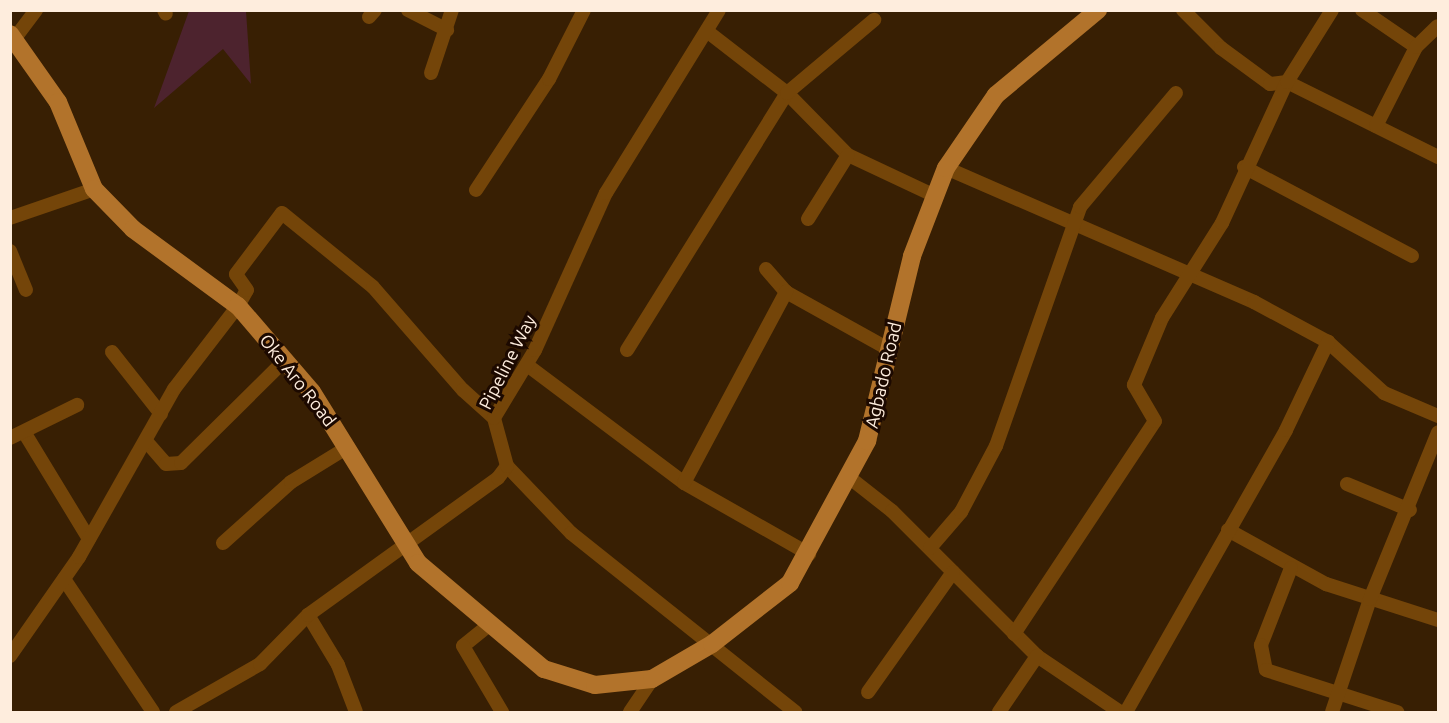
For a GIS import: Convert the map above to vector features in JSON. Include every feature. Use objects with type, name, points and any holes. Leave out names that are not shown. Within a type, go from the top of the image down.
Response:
[{"type":"main road","name":"Agbado Road","points":[[652,679],[712,644],[790,584],[850,478],[867,441],[933,195],[946,168],[996,95],[1098,10]]},
{"type":"main road","name":"Oke Aro Road","points":[[13,36],[58,102],[94,189],[133,229],[238,306],[284,361],[348,447],[405,546],[489,626],[565,680],[595,685],[652,679]]},
{"type":"street","points":[[13,36],[36,10]]},
{"type":"street","points":[[408,10],[447,30]]},
{"type":"street","points":[[431,73],[452,10]]},
{"type":"street","points":[[476,190],[549,79],[584,10]]},
{"type":"street","name":"Pipeline Way","points":[[507,466],[494,418],[527,365],[606,193],[708,32],[719,10]]},
{"type":"street","points":[[1183,10],[1221,48],[1270,84],[1287,82],[1438,157]]},
{"type":"street","points":[[1014,634],[1155,421],[1134,385],[1187,273],[1222,223],[1244,167],[1287,82],[1332,10]]},
{"type":"street","points":[[1362,10],[1416,47]]},
{"type":"street","points":[[627,350],[787,93],[874,20]]},
{"type":"street","points":[[1376,126],[1416,47],[1438,26]]},
{"type":"street","points":[[708,32],[787,93],[848,155],[933,195]]},
{"type":"street","points":[[930,548],[961,512],[996,446],[1074,223],[1085,200],[1176,93]]},
{"type":"street","points":[[808,219],[848,155]]},
{"type":"street","points":[[1244,167],[1412,256]]},
{"type":"street","points":[[946,168],[1187,273],[1328,342],[1384,393],[1438,416]]},
{"type":"street","points":[[10,218],[94,189]]},
{"type":"street","points":[[10,656],[89,539],[192,362],[238,306],[248,290],[236,274],[282,213],[373,287],[463,390],[494,418]]},
{"type":"street","points":[[10,251],[26,290]]},
{"type":"street","points":[[766,269],[786,292],[890,350]]},
{"type":"street","points":[[684,483],[786,292]]},
{"type":"street","points":[[1126,712],[1286,430],[1328,342]]},
{"type":"street","points":[[112,352],[161,414]]},
{"type":"street","points":[[146,441],[166,464],[181,464],[284,361]]},
{"type":"street","points":[[527,365],[684,483],[809,554]]},
{"type":"street","points":[[10,438],[77,405]]},
{"type":"street","points":[[24,432],[89,539]]},
{"type":"street","points":[[1332,712],[1370,599],[1434,457],[1438,432]]},
{"type":"street","points":[[223,543],[291,482],[348,447]]},
{"type":"street","points":[[176,712],[260,664],[308,615],[492,484],[507,466],[571,533],[795,712]]},
{"type":"street","points":[[850,478],[930,548],[1037,656],[1120,712]]},
{"type":"street","points":[[1347,484],[1410,510]]},
{"type":"street","points":[[1228,530],[1290,568],[1370,599],[1438,620]]},
{"type":"street","points":[[1290,568],[1259,659],[1266,670],[1337,695],[1398,712]]},
{"type":"street","points":[[868,692],[953,572]]},
{"type":"street","points":[[64,579],[153,712]]},
{"type":"street","points":[[308,615],[338,665],[357,712]]},
{"type":"street","points":[[489,626],[463,646],[502,712]]},
{"type":"street","points":[[999,712],[1037,656]]},
{"type":"street","name":"Agbado Road","points":[[630,712],[652,679]]},
{"type":"shaded area","points":[[189,11],[246,11],[251,84],[223,49],[154,108]]}]
